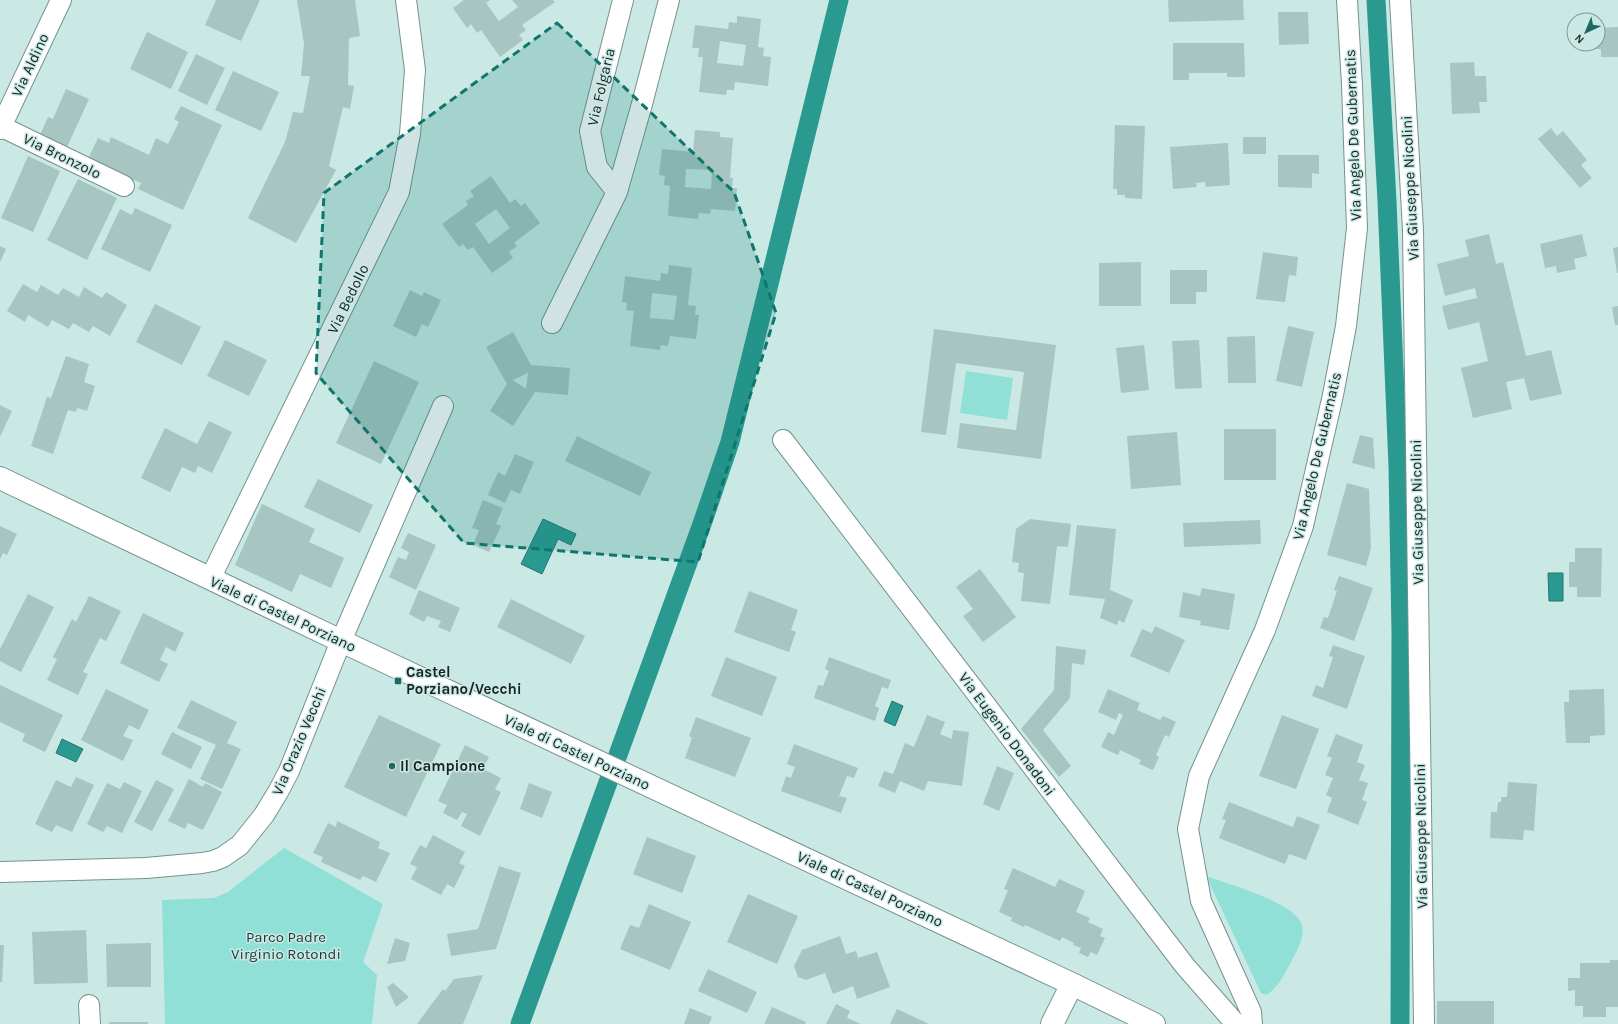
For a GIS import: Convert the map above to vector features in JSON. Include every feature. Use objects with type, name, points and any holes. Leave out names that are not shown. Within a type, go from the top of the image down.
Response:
[{"type":"street","name":"Via Aldino","points":[[0,127],[61,0]]},
{"type":"street","name":"Via Bedollo","points":[[210,578],[399,192],[410,134],[414,70],[406,0]]},
{"type":"street","name":"Via Folgaria","points":[[617,192],[597,167],[590,131],[623,0]]},
{"type":"street","points":[[552,323],[617,192],[642,104],[668,0]]},
{"type":"street","name":"Via Angelo De Gubernatis","points":[[1252,1024],[1251,1012],[1201,901],[1188,829],[1199,776],[1265,630],[1303,526],[1333,395],[1346,326],[1356,228],[1352,85],[1347,0]]},
{"type":"street","name":"Via Giuseppe Nicolini","points":[[1400,0],[1413,230],[1424,1024]]},
{"type":"street","name":"Via Bronzolo","points":[[0,127],[124,186]]},
{"type":"street","name":"Via Orazio Vecchi","points":[[0,872],[156,868],[213,861],[230,853],[240,845],[256,826],[278,792],[289,771],[341,641],[443,406]]},
{"type":"street","name":"Via Eugenio Donadoni","points":[[783,440],[1184,966],[1236,1024]]},
{"type":"street","name":"Viale di Castel Porziano","points":[[0,478],[341,641],[1072,984],[1154,1024]]},
{"type":"street","points":[[1052,1024],[1072,984]]},
{"type":"highlighted area","points":[[557,23],[734,192],[776,313],[698,562],[464,543],[316,373],[324,193]]},
{"type":"green space","points":[[966,371],[1013,378],[1007,420],[960,413]]},
{"type":"green space","name":"Parco Padre Virginio Rotondi","points":[[284,848],[383,904],[363,962],[377,975],[372,1024],[165,1024],[162,900],[214,898],[228,892]]},
{"type":"green space","points":[[1206,876],[1273,901],[1296,915],[1301,923],[1303,932],[1297,950],[1282,979],[1266,995],[1261,993]]},
{"type":"shaded area","points":[[543,519],[576,534],[571,545],[558,539],[542,574],[521,564]]},
{"type":"shaded area","points":[[1548,573],[1563,573],[1563,601],[1549,601]]},
{"type":"shaded area","points":[[892,701],[903,706],[895,726],[884,721]]},
{"type":"shaded area","points":[[62,739],[83,749],[76,762],[56,753]]},
{"type":"building","points":[[216,0],[260,0],[241,41],[205,25]]},
{"type":"building","points":[[297,0],[355,0],[360,36],[349,38],[348,85],[354,86],[350,109],[343,107],[329,166],[336,170],[296,243],[248,218],[285,142],[293,112],[303,113],[310,76],[301,76],[304,44]]},
{"type":"building","points":[[464,0],[490,0],[486,3],[499,21],[518,7],[512,0],[553,0],[555,2],[522,25],[526,30],[519,35],[523,40],[500,57],[481,30],[477,33],[471,24],[467,28],[453,8]]},
{"type":"building","points":[[1168,0],[1243,0],[1244,20],[1169,22]]},
{"type":"building","points":[[1278,12],[1308,12],[1309,44],[1279,45]]},
{"type":"building","points":[[737,16],[761,19],[758,47],[764,48],[763,56],[771,57],[768,86],[735,82],[734,90],[727,90],[726,95],[699,92],[703,57],[698,57],[699,48],[692,48],[695,25],[728,29],[729,22],[737,23]],"holes":[[[720,41],[746,45],[743,66],[717,63]]]},
{"type":"building","points":[[1618,27],[1618,57],[1601,57],[1601,52],[1606,52],[1606,28]]},
{"type":"building","points":[[147,32],[188,52],[171,89],[130,69]]},
{"type":"building","points":[[1173,43],[1244,43],[1245,77],[1227,77],[1227,73],[1189,73],[1189,80],[1173,80]]},
{"type":"building","points":[[196,54],[225,68],[207,105],[178,91]]},
{"type":"building","points":[[1474,62],[1475,76],[1486,76],[1487,102],[1479,102],[1480,113],[1452,114],[1450,63]]},
{"type":"building","points":[[233,71],[279,92],[261,131],[215,110]]},
{"type":"building","points":[[66,89],[89,99],[67,147],[40,135],[48,117],[53,119]]},
{"type":"building","points":[[181,106],[222,125],[183,210],[138,189],[141,183],[88,159],[98,138],[109,143],[111,137],[149,155],[156,138],[168,144],[179,122],[174,119]]},
{"type":"building","points":[[1115,125],[1145,126],[1142,199],[1125,198],[1125,195],[1117,195],[1117,189],[1113,189]]},
{"type":"building","points":[[1551,128],[1557,136],[1563,131],[1587,160],[1581,165],[1592,178],[1580,188],[1538,139]]},
{"type":"building","points":[[695,130],[720,132],[720,137],[733,138],[730,178],[733,178],[732,188],[737,188],[735,211],[711,209],[710,214],[699,213],[698,219],[668,216],[670,186],[664,185],[665,176],[659,175],[662,149],[693,152]],"holes":[[[686,169],[712,170],[711,189],[685,187]]]},
{"type":"building","points":[[1243,137],[1266,137],[1266,154],[1243,154]]},
{"type":"building","points":[[1228,143],[1230,185],[1206,187],[1205,182],[1196,183],[1197,187],[1173,189],[1170,147]]},
{"type":"building","points":[[1278,155],[1319,155],[1319,174],[1312,173],[1312,188],[1278,187]]},
{"type":"building","points":[[28,156],[60,171],[33,232],[1,218]]},
{"type":"building","points":[[491,176],[510,203],[515,199],[521,206],[525,203],[540,223],[514,243],[517,246],[509,252],[513,258],[492,273],[473,247],[468,250],[463,244],[459,247],[442,224],[468,205],[466,201],[474,196],[470,191]],"holes":[[[496,209],[510,228],[489,244],[475,224]]]},
{"type":"building","points":[[78,179],[117,198],[87,260],[47,240]]},
{"type":"building","points":[[135,208],[172,225],[150,272],[101,249],[120,209],[132,215]]},
{"type":"building","points":[[1489,234],[1496,264],[1503,262],[1526,356],[1551,350],[1562,394],[1530,401],[1524,378],[1506,382],[1512,409],[1473,418],[1461,368],[1488,361],[1479,322],[1448,330],[1442,306],[1477,298],[1475,288],[1445,296],[1437,264],[1469,256],[1465,240]]},
{"type":"building","points":[[1582,234],[1587,256],[1574,259],[1576,269],[1557,273],[1556,266],[1545,268],[1540,244]]},
{"type":"building","points":[[0,246],[6,249],[0,262]]},
{"type":"building","points":[[1618,247],[1618,273],[1617,273],[1613,248]]},
{"type":"building","points":[[1263,252],[1298,257],[1296,276],[1289,275],[1285,302],[1256,299]]},
{"type":"building","points":[[1141,262],[1141,306],[1099,306],[1099,263]]},
{"type":"building","points":[[669,265],[692,268],[688,305],[696,306],[695,315],[699,315],[696,339],[670,336],[668,346],[661,345],[660,350],[630,346],[634,311],[626,310],[627,303],[622,302],[625,276],[660,281],[661,273],[668,274]],"holes":[[[652,293],[677,296],[674,320],[650,318]]]},
{"type":"building","points":[[1170,270],[1207,270],[1207,292],[1196,292],[1196,304],[1170,304]]},
{"type":"building","points":[[23,284],[37,292],[41,285],[58,295],[63,288],[79,297],[84,287],[102,298],[106,292],[127,305],[110,336],[93,326],[89,332],[73,323],[69,329],[52,320],[48,327],[28,315],[25,322],[7,311]]},
{"type":"building","points":[[410,290],[422,296],[424,292],[441,300],[428,327],[422,324],[416,337],[393,326]]},
{"type":"building","points":[[155,304],[201,327],[182,365],[136,342]]},
{"type":"building","points":[[1618,306],[1618,325],[1615,325],[1612,307]]},
{"type":"building","points":[[1288,326],[1314,332],[1302,387],[1276,381]]},
{"type":"building","points":[[934,329],[1056,345],[1041,459],[957,448],[960,423],[1016,430],[1024,372],[956,363],[946,435],[921,432]]},
{"type":"building","points":[[513,332],[531,365],[570,368],[568,395],[535,392],[513,426],[490,411],[507,384],[486,347]],"holes":[[[528,373],[526,389],[513,380]]]},
{"type":"building","points":[[1255,336],[1256,383],[1228,383],[1227,337]]},
{"type":"building","points":[[225,340],[267,360],[249,396],[207,376]]},
{"type":"building","points":[[1199,340],[1202,388],[1175,389],[1172,341]]},
{"type":"building","points":[[1144,345],[1149,390],[1121,393],[1116,348]]},
{"type":"building","points":[[66,356],[89,364],[84,382],[95,386],[87,411],[77,408],[76,412],[68,410],[53,454],[31,446],[47,397],[51,398]]},
{"type":"building","points":[[374,361],[419,382],[381,464],[336,443]]},
{"type":"building","points":[[0,405],[12,411],[0,437]]},
{"type":"building","points":[[209,421],[232,432],[212,473],[198,466],[195,473],[182,467],[170,492],[141,478],[165,428],[197,444]]},
{"type":"building","points":[[1224,429],[1276,429],[1276,480],[1224,480]]},
{"type":"building","points":[[1177,432],[1181,485],[1131,489],[1127,436]]},
{"type":"building","points":[[1360,435],[1373,438],[1375,469],[1352,463]]},
{"type":"building","points":[[577,436],[651,472],[640,496],[565,461]]},
{"type":"building","points":[[515,454],[534,462],[520,494],[511,490],[505,503],[488,495],[498,472],[505,476]]},
{"type":"building","points":[[318,479],[373,505],[360,533],[304,507]]},
{"type":"building","points":[[1347,483],[1369,489],[1371,548],[1366,566],[1327,555]]},
{"type":"building","points":[[483,500],[503,508],[496,524],[501,526],[489,552],[473,545],[479,530],[472,528]]},
{"type":"building","points":[[262,504],[315,529],[309,542],[344,558],[331,588],[300,574],[292,592],[235,565]]},
{"type":"building","points":[[1030,519],[1071,524],[1068,547],[1057,546],[1050,604],[1021,601],[1024,573],[1018,572],[1019,563],[1012,562],[1016,529]]},
{"type":"building","points":[[1260,520],[1261,544],[1184,547],[1183,523]]},
{"type":"building","points":[[1077,525],[1116,529],[1110,590],[1133,600],[1124,623],[1119,620],[1117,625],[1100,618],[1105,599],[1069,595]]},
{"type":"building","points":[[0,526],[17,534],[7,555],[3,553],[0,559]]},
{"type":"building","points":[[408,533],[436,545],[416,590],[389,577],[398,557],[406,560],[409,552],[401,548]]},
{"type":"building","points":[[1575,548],[1602,548],[1601,597],[1577,597],[1577,587],[1569,587],[1569,562],[1575,562]]},
{"type":"building","points":[[980,569],[1016,617],[983,642],[963,616],[973,609],[956,587]]},
{"type":"building","points":[[1339,576],[1373,588],[1354,641],[1320,628],[1324,617],[1328,618],[1337,591],[1334,590]]},
{"type":"building","points":[[1202,588],[1235,594],[1229,630],[1200,625],[1201,621],[1179,617],[1183,592],[1200,596]]},
{"type":"building","points":[[419,590],[460,608],[450,632],[438,627],[441,621],[427,616],[424,622],[409,614]]},
{"type":"building","points":[[749,591],[798,610],[791,630],[796,632],[789,652],[734,632]]},
{"type":"building","points":[[28,594],[54,607],[21,672],[0,661],[0,649]]},
{"type":"building","points":[[89,596],[121,611],[106,641],[100,638],[83,672],[88,674],[78,695],[47,680],[57,659],[53,657],[72,619],[76,622]]},
{"type":"building","points":[[511,599],[585,636],[571,664],[497,627]]},
{"type":"building","points":[[143,613],[184,633],[175,652],[166,647],[160,660],[168,664],[159,682],[120,663]]},
{"type":"building","points":[[1155,626],[1185,640],[1169,673],[1130,656],[1142,629],[1152,633]]},
{"type":"building","points":[[1333,645],[1365,656],[1347,709],[1312,696],[1316,685],[1323,688],[1333,657],[1329,656]]},
{"type":"building","points":[[1056,646],[1086,650],[1084,665],[1072,663],[1070,698],[1043,730],[1071,766],[1059,777],[1021,729],[1054,690]]},
{"type":"building","points":[[726,657],[777,677],[762,716],[711,696]]},
{"type":"building","points":[[829,657],[891,680],[888,689],[882,687],[875,706],[879,708],[875,721],[814,698],[818,685],[823,686],[829,671],[825,669]]},
{"type":"building","points":[[0,685],[63,715],[45,752],[22,741],[25,734],[0,722]]},
{"type":"building","points":[[106,689],[149,710],[139,730],[129,725],[123,736],[133,740],[123,761],[81,740]]},
{"type":"building","points":[[1108,689],[1140,703],[1137,710],[1160,720],[1163,716],[1176,722],[1169,737],[1165,735],[1156,755],[1159,757],[1153,770],[1139,764],[1141,760],[1120,750],[1118,755],[1101,747],[1108,732],[1114,735],[1123,715],[1119,713],[1116,720],[1098,712]]},
{"type":"building","points":[[1604,689],[1605,735],[1590,736],[1590,743],[1566,743],[1564,702],[1569,702],[1569,690]]},
{"type":"building","points":[[191,700],[237,722],[227,743],[241,749],[222,789],[200,779],[216,745],[177,728]]},
{"type":"building","name":"Il Campione","points":[[379,715],[441,744],[406,817],[344,787]]},
{"type":"building","points":[[927,715],[945,722],[940,734],[952,739],[953,730],[969,732],[962,786],[928,781],[924,791],[900,781],[895,793],[878,786],[884,771],[893,774],[905,743],[914,747]]},
{"type":"building","points":[[1282,715],[1319,729],[1296,789],[1259,776]]},
{"type":"building","points":[[696,717],[751,738],[735,777],[685,758],[692,738],[689,736]]},
{"type":"building","points":[[172,732],[202,747],[191,769],[161,754]]},
{"type":"building","points":[[1336,734],[1363,745],[1357,762],[1365,765],[1359,780],[1368,783],[1362,800],[1367,802],[1358,825],[1327,812],[1332,798],[1326,795],[1333,778],[1325,775],[1332,758],[1327,756]]},
{"type":"building","points":[[794,744],[858,768],[854,778],[847,776],[839,796],[847,798],[841,813],[781,791],[786,776],[791,778],[795,767],[787,764]]},
{"type":"building","points":[[465,745],[489,757],[483,769],[501,778],[495,789],[501,792],[480,836],[461,826],[467,814],[462,812],[457,820],[443,813],[447,805],[438,801]]},
{"type":"building","points":[[997,766],[1014,773],[999,811],[983,804]]},
{"type":"building","points":[[76,777],[94,785],[72,832],[56,825],[52,832],[35,824],[56,780],[71,787]]},
{"type":"building","points":[[189,779],[203,787],[205,783],[222,792],[203,830],[188,823],[185,829],[168,821]]},
{"type":"building","points":[[156,780],[174,789],[152,831],[134,822]]},
{"type":"building","points":[[124,782],[142,791],[122,833],[107,826],[103,832],[87,824],[107,783],[120,789]]},
{"type":"building","points":[[1508,782],[1537,784],[1534,831],[1524,830],[1523,840],[1490,838],[1491,812],[1497,812],[1498,802],[1501,802],[1501,797],[1507,797]]},
{"type":"building","points":[[529,783],[552,792],[542,818],[520,809]]},
{"type":"building","points":[[1229,802],[1293,827],[1297,816],[1320,825],[1306,860],[1289,854],[1285,864],[1219,838],[1226,820],[1222,819]]},
{"type":"building","points":[[337,821],[380,842],[378,848],[390,853],[376,882],[363,876],[360,880],[321,862],[323,857],[313,853],[328,823],[336,827]]},
{"type":"building","points":[[433,835],[465,852],[459,863],[465,866],[454,888],[447,884],[441,895],[411,879],[417,867],[410,864],[420,845],[426,848]]},
{"type":"building","points":[[647,837],[696,856],[682,893],[633,874]]},
{"type":"building","points":[[499,866],[521,873],[496,949],[451,956],[447,934],[478,929]]},
{"type":"building","points":[[1013,868],[1055,887],[1059,879],[1085,891],[1076,912],[1090,918],[1088,922],[1103,929],[1100,936],[1105,938],[1097,955],[1091,952],[1088,957],[1079,953],[1081,948],[1073,945],[1074,943],[1062,937],[1060,941],[1025,925],[1024,927],[1011,921],[1012,918],[999,912],[1008,890],[1004,889]]},
{"type":"building","points":[[748,894],[798,916],[777,964],[727,942]]},
{"type":"building","points":[[649,904],[691,922],[670,970],[620,949],[630,925],[639,928]]},
{"type":"building","points":[[86,930],[88,983],[34,984],[32,932]]},
{"type":"building","points":[[840,936],[846,954],[856,951],[858,958],[877,952],[890,987],[857,999],[853,986],[833,994],[825,973],[806,980],[798,977],[794,966],[802,950]]},
{"type":"building","points":[[395,938],[410,943],[405,961],[387,964]]},
{"type":"building","points":[[151,943],[151,987],[107,987],[106,944]]},
{"type":"building","points":[[0,945],[4,945],[2,982],[0,982]]},
{"type":"building","points":[[1610,960],[1618,960],[1618,1007],[1606,1007],[1606,1017],[1583,1017],[1583,1006],[1575,1006],[1575,990],[1568,991],[1568,978],[1580,978],[1580,963],[1610,963]]},
{"type":"building","points":[[708,969],[757,992],[747,1013],[698,991]]},
{"type":"building","points":[[483,975],[463,1024],[417,1024],[443,989],[445,991],[454,979]]},
{"type":"building","points":[[393,983],[409,997],[396,1007],[387,987]]},
{"type":"building","points":[[1437,1001],[1494,1001],[1494,1024],[1437,1024]]},
{"type":"building","points":[[836,1004],[850,1011],[847,1018],[861,1024],[826,1024]]},
{"type":"building","points":[[772,1007],[806,1022],[805,1024],[764,1024]]},
{"type":"building","points":[[690,1008],[712,1017],[709,1024],[684,1024]]},
{"type":"building","points":[[897,1009],[929,1024],[890,1024]]},
{"type":"building","points":[[109,1022],[148,1022],[148,1024],[109,1024]]},
{"type":"waterway","points":[[520,1024],[702,524],[730,442],[839,0]]},
{"type":"waterway","points":[[1376,0],[1387,201],[1398,466],[1401,632],[1400,1024]]},
{"type":"place","name":"Castel Porziano/Vecchi","points":[[398,681]]},
{"type":"place","name":"Il Campione","points":[[392,766]]}]
